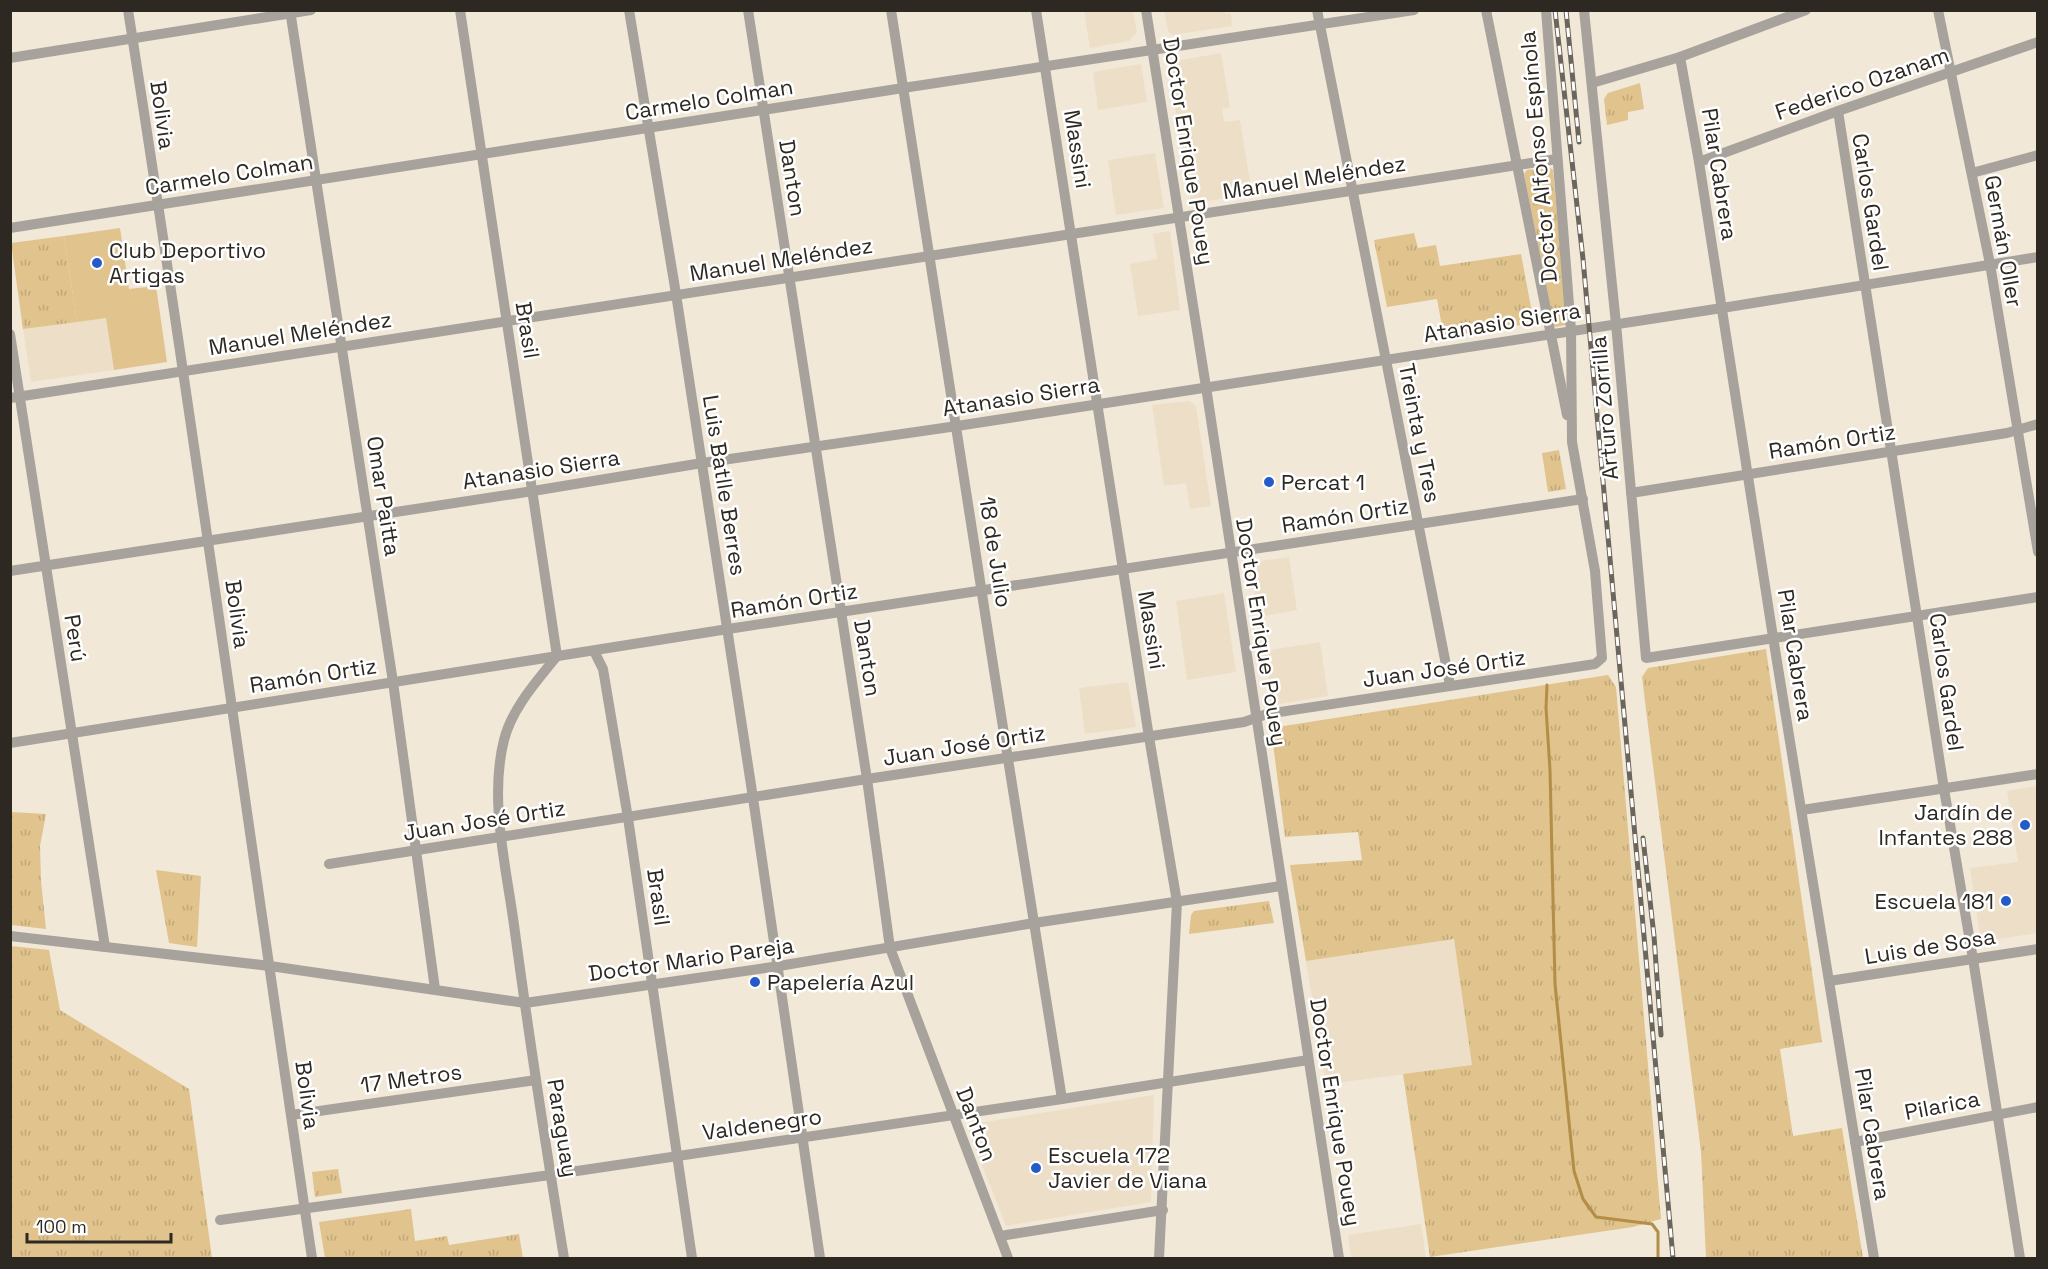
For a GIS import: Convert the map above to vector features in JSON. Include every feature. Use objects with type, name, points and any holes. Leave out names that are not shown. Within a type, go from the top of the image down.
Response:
[{"type":"street","name":"Bolivia","points":[[128,10],[208,540],[253,864],[312,1258]]},
{"type":"street","points":[[10,58],[311,10]]},
{"type":"street","name":"Brasil","points":[[459,10],[557,656]]},
{"type":"street","name":"Luis Batlle Berres","points":[[629,10],[728,629],[820,1258]]},
{"type":"street","name":"Danton","points":[[748,10],[867,779],[890,948],[1008,1258]]},
{"type":"street","name":"18 de Julio","points":[[891,10],[957,426],[1006,758],[1062,1099]]},
{"type":"street","name":"Massini","points":[[1036,10],[1177,902],[1159,1258]]},
{"type":"street","name":"Doctor Enrique Pouey","points":[[1146,10],[1339,1258]]},
{"type":"street","name":"Treinta y Tres","points":[[1317,10],[1450,685]]},
{"type":"street","name":"Carmelo Colman","points":[[10,228],[1414,10]]},
{"type":"street","points":[[1486,10],[1572,442]]},
{"type":"street","name":"Doctor Alfonso Espínola","points":[[1546,10],[1572,330],[1572,442],[1595,571],[1602,658]]},
{"type":"street","name":"Arturo Zorrilla","points":[[1584,10],[1616,324],[1646,658],[1773,638]]},
{"type":"street","points":[[1592,83],[1680,57],[1790,13],[1806,10]]},
{"type":"street","name":"Germán Oller","points":[[1938,10],[1990,264],[2037,552]]},
{"type":"street","name":"Omar Paitta","points":[[290,12],[393,682],[435,988]]},
{"type":"street","name":"Federico Ozanam","points":[[1699,162],[2037,42]]},
{"type":"street","name":"Pilar Cabrera","points":[[1680,57],[1699,162],[1773,638],[1874,1258]]},
{"type":"street","name":"Carlos Gardel","points":[[1838,111],[2020,1258]]},
{"type":"street","points":[[1972,173],[2037,155]]},
{"type":"street","name":"Manuel Meléndez","points":[[15,397],[1557,159]]},
{"type":"street","name":"Atanasio Sierra","points":[[10,571],[1722,308],[2037,257]]},
{"type":"street","name":"Perú","points":[[10,334],[15,397],[46,565],[105,947]]},
{"type":"street","name":"Ramón Ortiz","points":[[1631,493],[1891,452],[2017,430],[2037,424]]},
{"type":"street","name":"Ramón Ortiz","points":[[10,743],[728,629],[1583,499]]},
{"type":"street","points":[[1773,638],[2037,597]]},
{"type":"street","name":"Brasil","points":[[594,651],[603,669],[628,818],[692,1258]]},
{"type":"street","name":"Paraguay","points":[[557,656],[525,698],[504,738],[498,796],[525,1003],[564,1258]]},
{"type":"street","name":"Juan José Ortiz","points":[[329,864],[1244,722],[1267,714],[1450,685],[1574,669],[1595,664],[1602,658]]},
{"type":"street","points":[[1802,810],[2037,774]]},
{"type":"street","name":"Doctor Mario Pareja","points":[[10,936],[270,966],[435,988],[525,1003],[779,966],[1034,922],[1281,886]]},
{"type":"street","name":"Luis de Sosa","points":[[1828,981],[2037,950]]},
{"type":"street","name":"Valdenegro","points":[[220,1220],[305,1210],[802,1138],[1308,1060]]},
{"type":"street","name":"17 Metros","points":[[291,1115],[536,1080]]},
{"type":"street","name":"Pilarica","points":[[1855,1142],[2037,1107]]},
{"type":"street","points":[[1000,1236],[1162,1210]]},
{"type":"shaded area","points":[[1084,11],[1133,11],[1137,33],[1129,41],[1090,48]]},
{"type":"shaded area","points":[[1164,11],[1224,11],[1225,14],[1231,13],[1232,26],[1172,35],[1168,31]]},
{"type":"shaded area","points":[[1221,53],[1230,107],[1222,109],[1224,122],[1240,120],[1252,194],[1195,203],[1190,199],[1168,65],[1170,62]]},
{"type":"shaded area","points":[[1141,64],[1147,102],[1098,110],[1093,72]]},
{"type":"shaded area","points":[[1155,153],[1164,208],[1116,215],[1108,160]]},
{"type":"shaded area","points":[[1170,231],[1180,310],[1138,316],[1130,264],[1157,259],[1153,234]]},
{"type":"shaded area","points":[[106,317],[114,370],[31,382],[23,329]]},
{"type":"shaded area","points":[[1189,401],[1196,406],[1211,506],[1190,509],[1186,483],[1164,486],[1152,405]]},
{"type":"shaded area","points":[[1289,557],[1297,610],[1258,617],[1250,565],[1253,562]]},
{"type":"shaded area","points":[[1224,593],[1236,672],[1187,680],[1176,601]]},
{"type":"shaded area","points":[[1320,642],[1328,696],[1273,705],[1264,651]]},
{"type":"shaded area","points":[[1128,682],[1136,727],[1085,734],[1079,688]]},
{"type":"shaded area","name":"Escuela 181","points":[[2037,786],[2037,933],[1981,942],[1970,868],[2018,862],[2007,791]]},
{"type":"shaded area","points":[[1454,939],[1473,1066],[1326,1084],[1306,961]]},
{"type":"shaded area","name":"Escuela 172 Javier de Viana","points":[[1154,1095],[1151,1202],[1006,1226],[966,1125]]},
{"type":"shaded area","points":[[1421,1224],[1426,1258],[1351,1258],[1348,1235]]},
{"type":"green space","points":[[1640,83],[1644,109],[1628,112],[1628,120],[1607,125],[1604,99],[1608,93]]},
{"type":"green space","points":[[1549,167],[1553,170],[1567,322],[1566,325],[1556,327],[1553,325],[1524,174],[1527,170]]},
{"type":"green space","points":[[120,228],[129,289],[156,286],[167,362],[114,370],[106,318],[77,322],[64,236]]},
{"type":"green space","points":[[1414,233],[1418,248],[1436,245],[1440,266],[1521,254],[1534,323],[1444,337],[1437,299],[1387,307],[1374,240]]},
{"type":"green space","points":[[64,236],[77,322],[23,329],[11,243]]},
{"type":"green space","points":[[1559,450],[1566,489],[1548,492],[1542,453]]},
{"type":"green space","points":[[1766,649],[1822,1042],[1780,1049],[1793,1136],[1842,1128],[1863,1258],[1706,1258],[1701,1152],[1642,677],[1648,668]]},
{"type":"green space","points":[[1608,675],[1616,687],[1661,1219],[1633,1227],[1430,1257],[1403,1074],[1472,1065],[1454,939],[1306,961],[1290,865],[1362,860],[1358,832],[1285,837],[1271,728]]},
{"type":"green space","points":[[11,812],[46,814],[40,846],[46,929],[11,925]]},
{"type":"green space","points":[[156,870],[201,876],[197,947],[169,943]]},
{"type":"green space","points":[[1269,901],[1274,923],[1189,934],[1191,915],[1194,911]]},
{"type":"green space","points":[[11,946],[49,950],[60,1010],[189,1089],[212,1258],[11,1258]]},
{"type":"green space","points":[[338,1169],[342,1193],[315,1197],[312,1172]]},
{"type":"green space","points":[[411,1209],[415,1241],[447,1236],[449,1245],[519,1234],[523,1258],[325,1258],[319,1222]]},
{"type":"waterway","points":[[1547,685],[1555,984],[1574,1171],[1583,1199],[1596,1217],[1652,1224],[1658,1232],[1658,1258]]},
{"type":"railway","points":[[1555,10],[1583,259],[1673,1258]]},
{"type":"railway","points":[[1566,10],[1579,142]]},
{"type":"railway","points":[[1643,838],[1654,936],[1661,1035]]},
{"type":"place","name":"Club Deportivo Artigas","points":[[97,263]]},
{"type":"place","name":"Percat 1","points":[[1269,482]]},
{"type":"place","name":"Jardín de Infantes 288","points":[[2025,825]]},
{"type":"place","name":"Escuela 181","points":[[2006,901]]},
{"type":"place","name":"Papelería Azul","points":[[755,982]]},
{"type":"place","name":"Escuela 172 Javier de Viana","points":[[1036,1168]]}]
